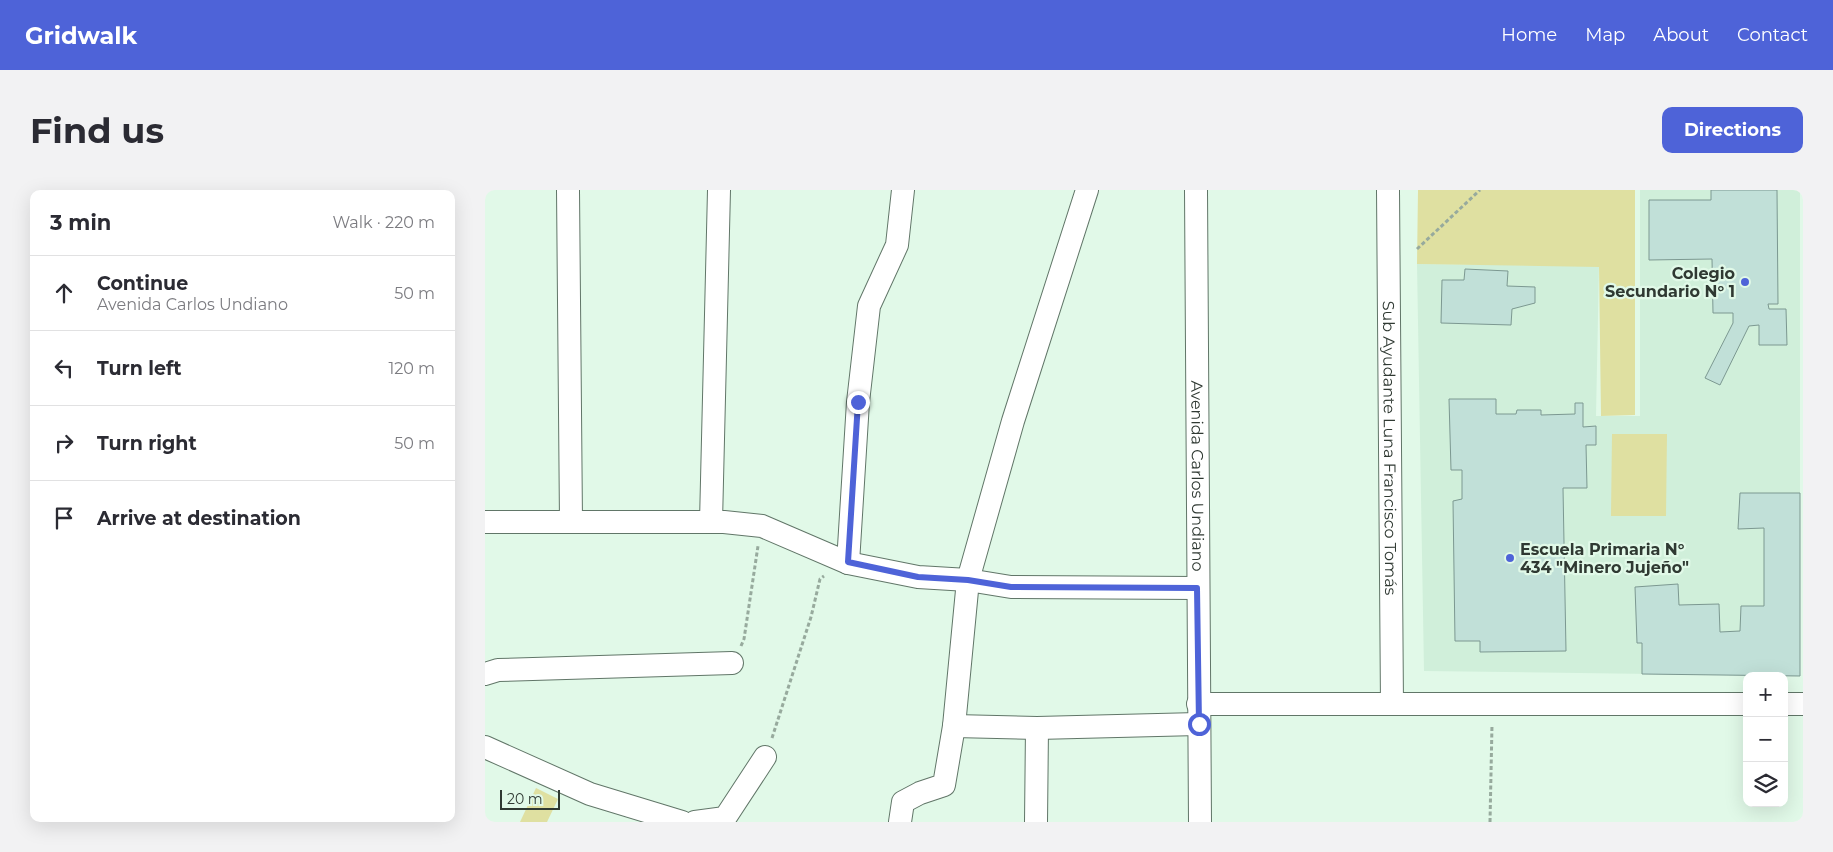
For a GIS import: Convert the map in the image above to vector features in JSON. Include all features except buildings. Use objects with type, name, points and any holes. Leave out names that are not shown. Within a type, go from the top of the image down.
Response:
[{"type":"street","points":[[568,190],[571,522]]},
{"type":"street","points":[[711,522],[719,190]]},
{"type":"street","points":[[848,562],[858,402],[869,306],[897,245],[903,190]]},
{"type":"street","points":[[900,822],[903,802],[920,793],[945,785],[955,726],[968,580],[1013,421],[1087,190]]},
{"type":"street","name":"Avenida Carlos Undiano","points":[[1197,190],[1197,588],[1200,822]]},
{"type":"street","name":"Sub Ayudante Luna Francisco Tomás","points":[[1388,190],[1392,704]]},
{"type":"street","points":[[485,522],[711,522],[762,526],[848,562],[918,577],[968,580],[1011,587],[1197,588]]},
{"type":"street","points":[[485,674],[498,670],[731,663]]},
{"type":"street","points":[[955,726],[1037,728],[1198,714],[1392,704],[1743,704]]},
{"type":"street","points":[[1788,704],[1803,704]]},
{"type":"street","points":[[1036,822],[1037,728]]},
{"type":"street","points":[[485,747],[590,794],[682,822]]},
{"type":"street","points":[[695,822],[725,818],[765,757]]},
{"type":"path","points":[[1417,249],[1480,190]]},
{"type":"path","points":[[731,663],[744,639],[762,526]]},
{"type":"path","points":[[765,757],[811,617],[820,579],[848,562]]},
{"type":"path","points":[[1490,822],[1492,705]]},
{"type":"shaded area","points":[[1640,190],[1800,190],[1800,676],[1788,676],[1788,672],[1743,672],[1743,675],[1424,671],[1417,264],[1599,266],[1596,416],[1640,416]]},
{"type":"green space","points":[[1418,190],[1635,190],[1635,415],[1601,416],[1599,267],[1417,264]]},
{"type":"green space","points":[[1612,434],[1667,434],[1666,516],[1611,516]]},
{"type":"green space","points":[[536,788],[558,799],[547,822],[520,822]]},
{"type":"place","name":"Colegio Secundario N° 1","points":[[1745,282]]},
{"type":"place","name":"Escuela Primaria N° 434 \"Minero Jujeño\"","points":[[1510,558]]},
{"type":"route","points":[[858,402],[848,562],[918,577],[968,580],[1011,587],[1197,588],[1199,724]]}]
